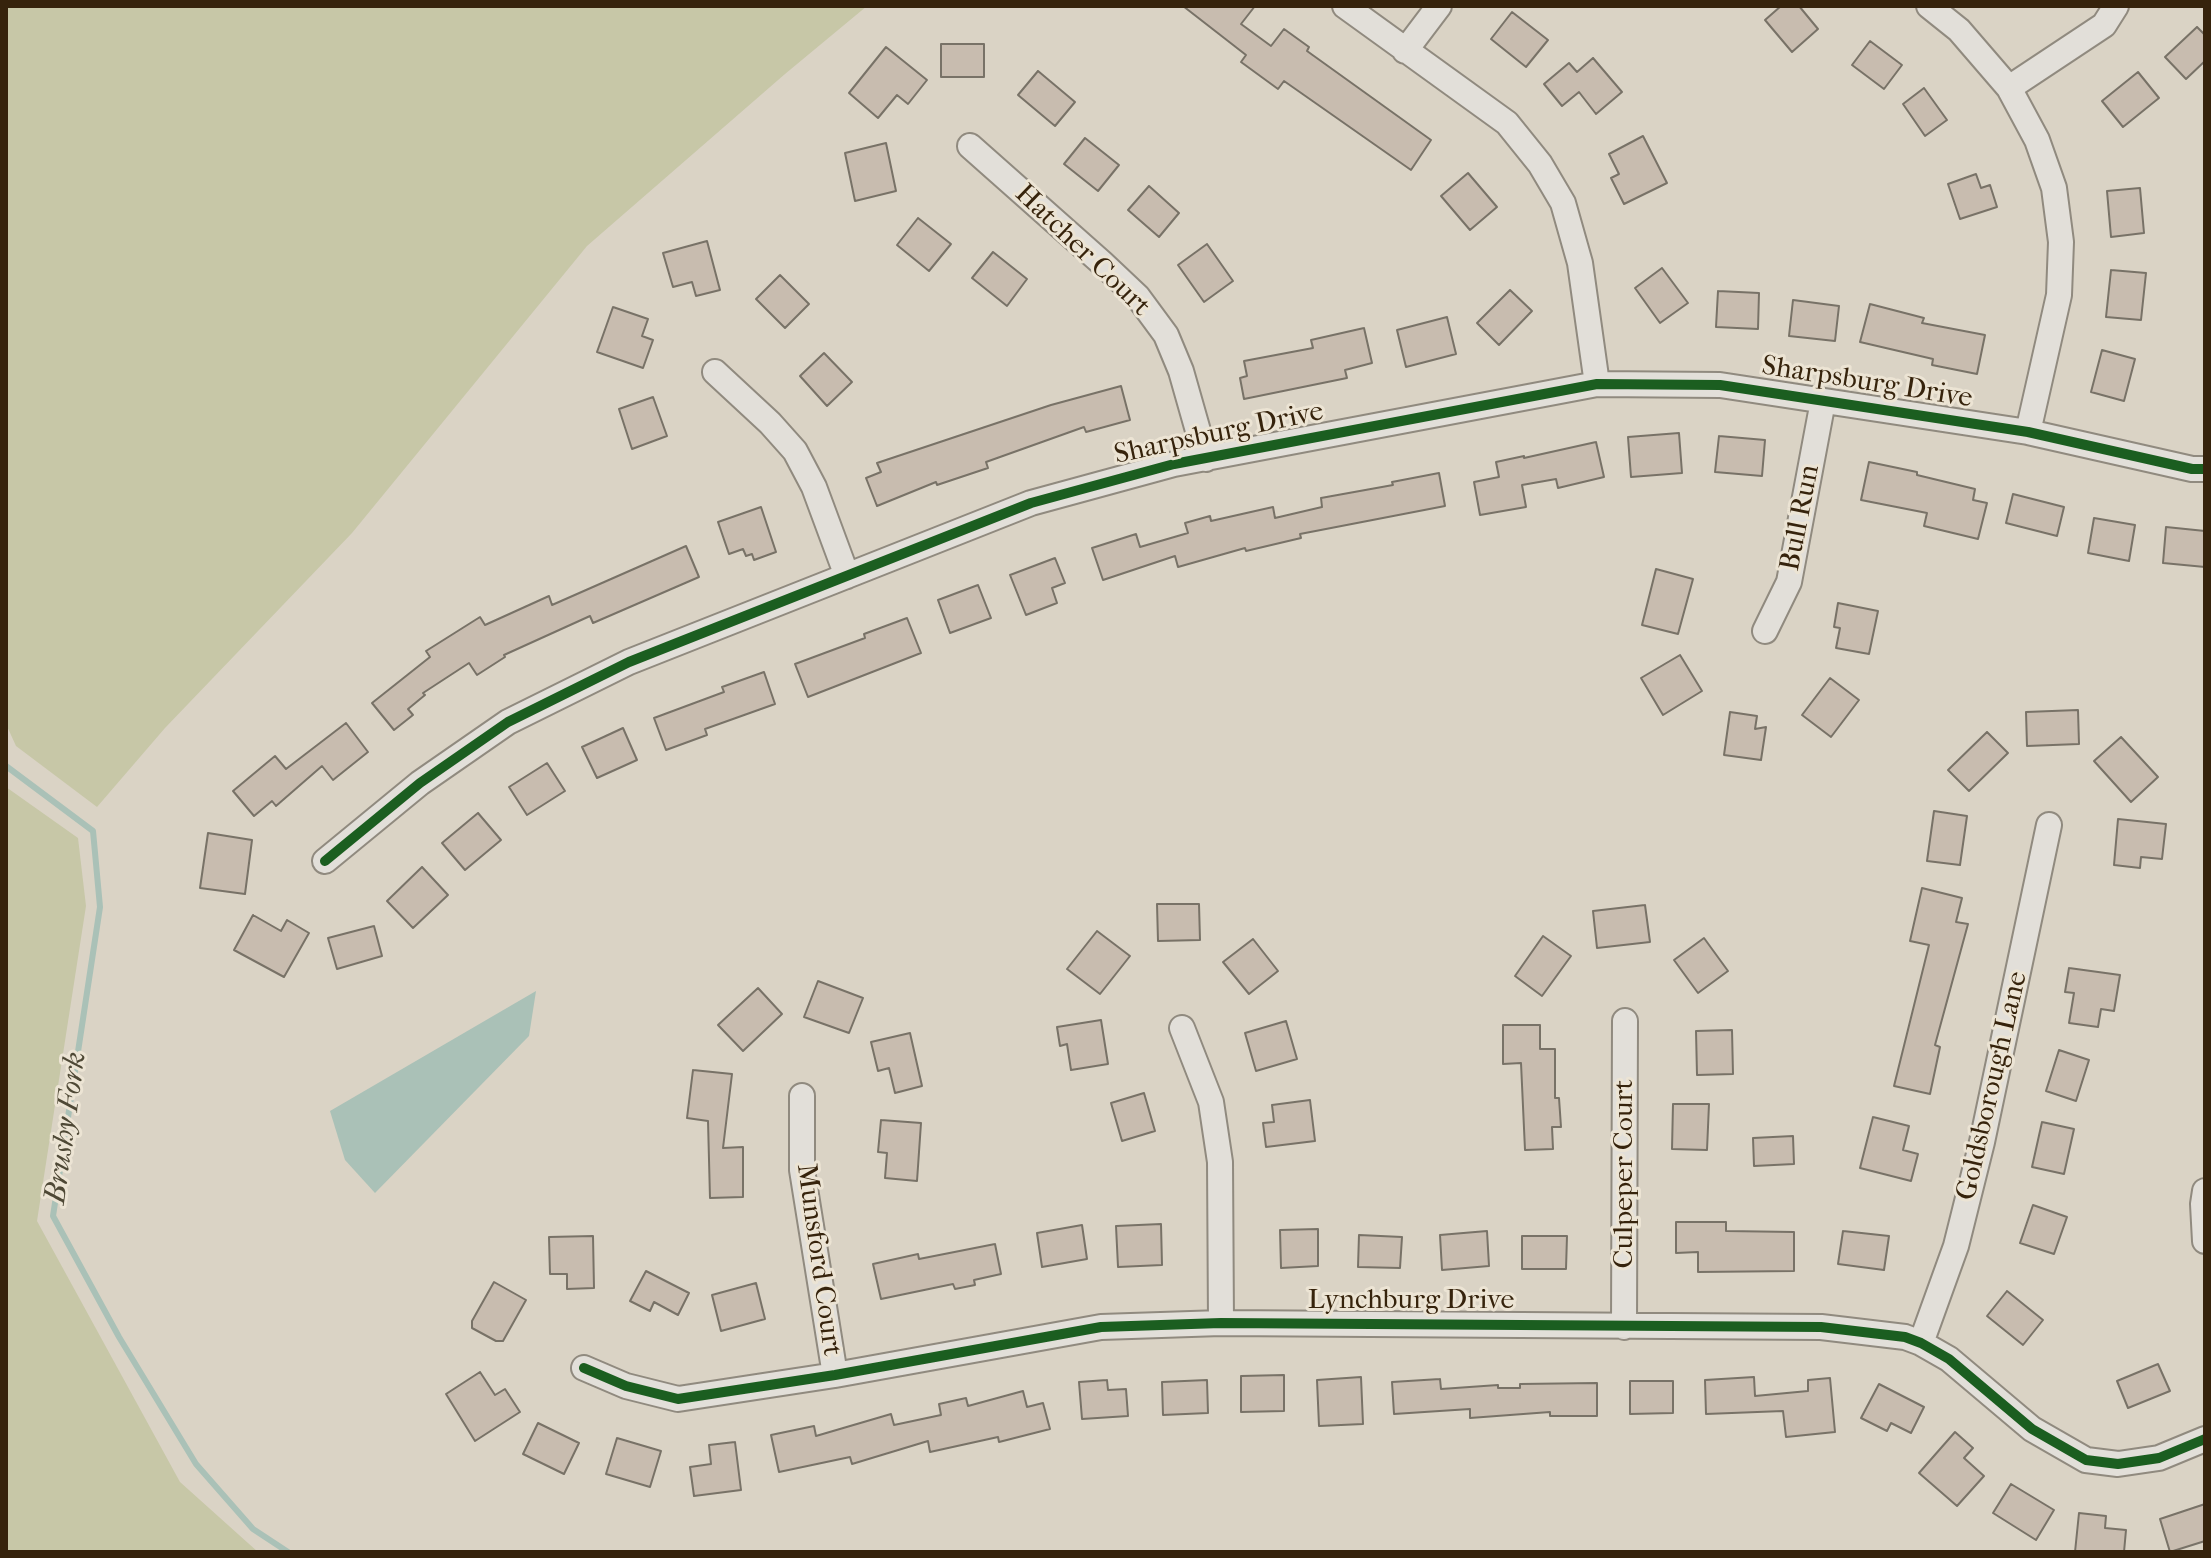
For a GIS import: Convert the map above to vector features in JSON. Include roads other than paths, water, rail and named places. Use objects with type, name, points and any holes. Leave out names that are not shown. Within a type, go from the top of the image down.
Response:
[{"type":"street","points":[[1345,6],[1507,123],[1540,164],[1563,203],[1580,263],[1597,384]]},
{"type":"street","points":[[1405,51],[1439,6]]},
{"type":"street","points":[[1929,6],[1959,30],[2009,88],[2037,140],[2054,188],[2061,242],[2059,295],[2028,432]]},
{"type":"street","points":[[2009,88],[2104,25],[2116,6]]},
{"type":"street","name":"Hatcher Court","points":[[970,146],[1129,288],[1166,335],[1181,371],[1206,459]]},
{"type":"street","points":[[715,372],[795,451],[814,487],[847,576]]},
{"type":"street","name":"Sharpsburg Drive","points":[[325,861],[420,783],[508,722],[629,662],[1031,503],[1174,464],[1597,384],[1720,385],[2028,432],[2192,469],[2205,469]]},
{"type":"street","name":"Bull Run","points":[[1765,631],[1789,582],[1823,401]]},
{"type":"street","name":"Goldsborough Lane","points":[[1921,1343],[1956,1246],[1982,1142],[2049,825]]},
{"type":"street","name":"Culpeper Court","points":[[1624,1327],[1625,1021]]},
{"type":"street","points":[[1182,1028],[1211,1102],[1220,1162],[1221,1323]]},
{"type":"street","name":"Munsford Court","points":[[802,1096],[802,1170],[835,1375]]},
{"type":"street","points":[[2205,1191],[2205,1241]]},
{"type":"street","name":"Lynchburg Drive","points":[[584,1368],[626,1386],[678,1399],[835,1375],[1101,1327],[1221,1323],[1821,1327],[1905,1337],[1921,1343],[1949,1359],[2032,1429],[2056,1446],[2086,1460],[2118,1464],[2159,1458],[2205,1439]]},
{"type":"waterway","name":"Brushy Fork","points":[[6,766],[93,831],[100,907],[53,1216],[119,1337],[196,1464],[253,1529],[288,1552]]}]
